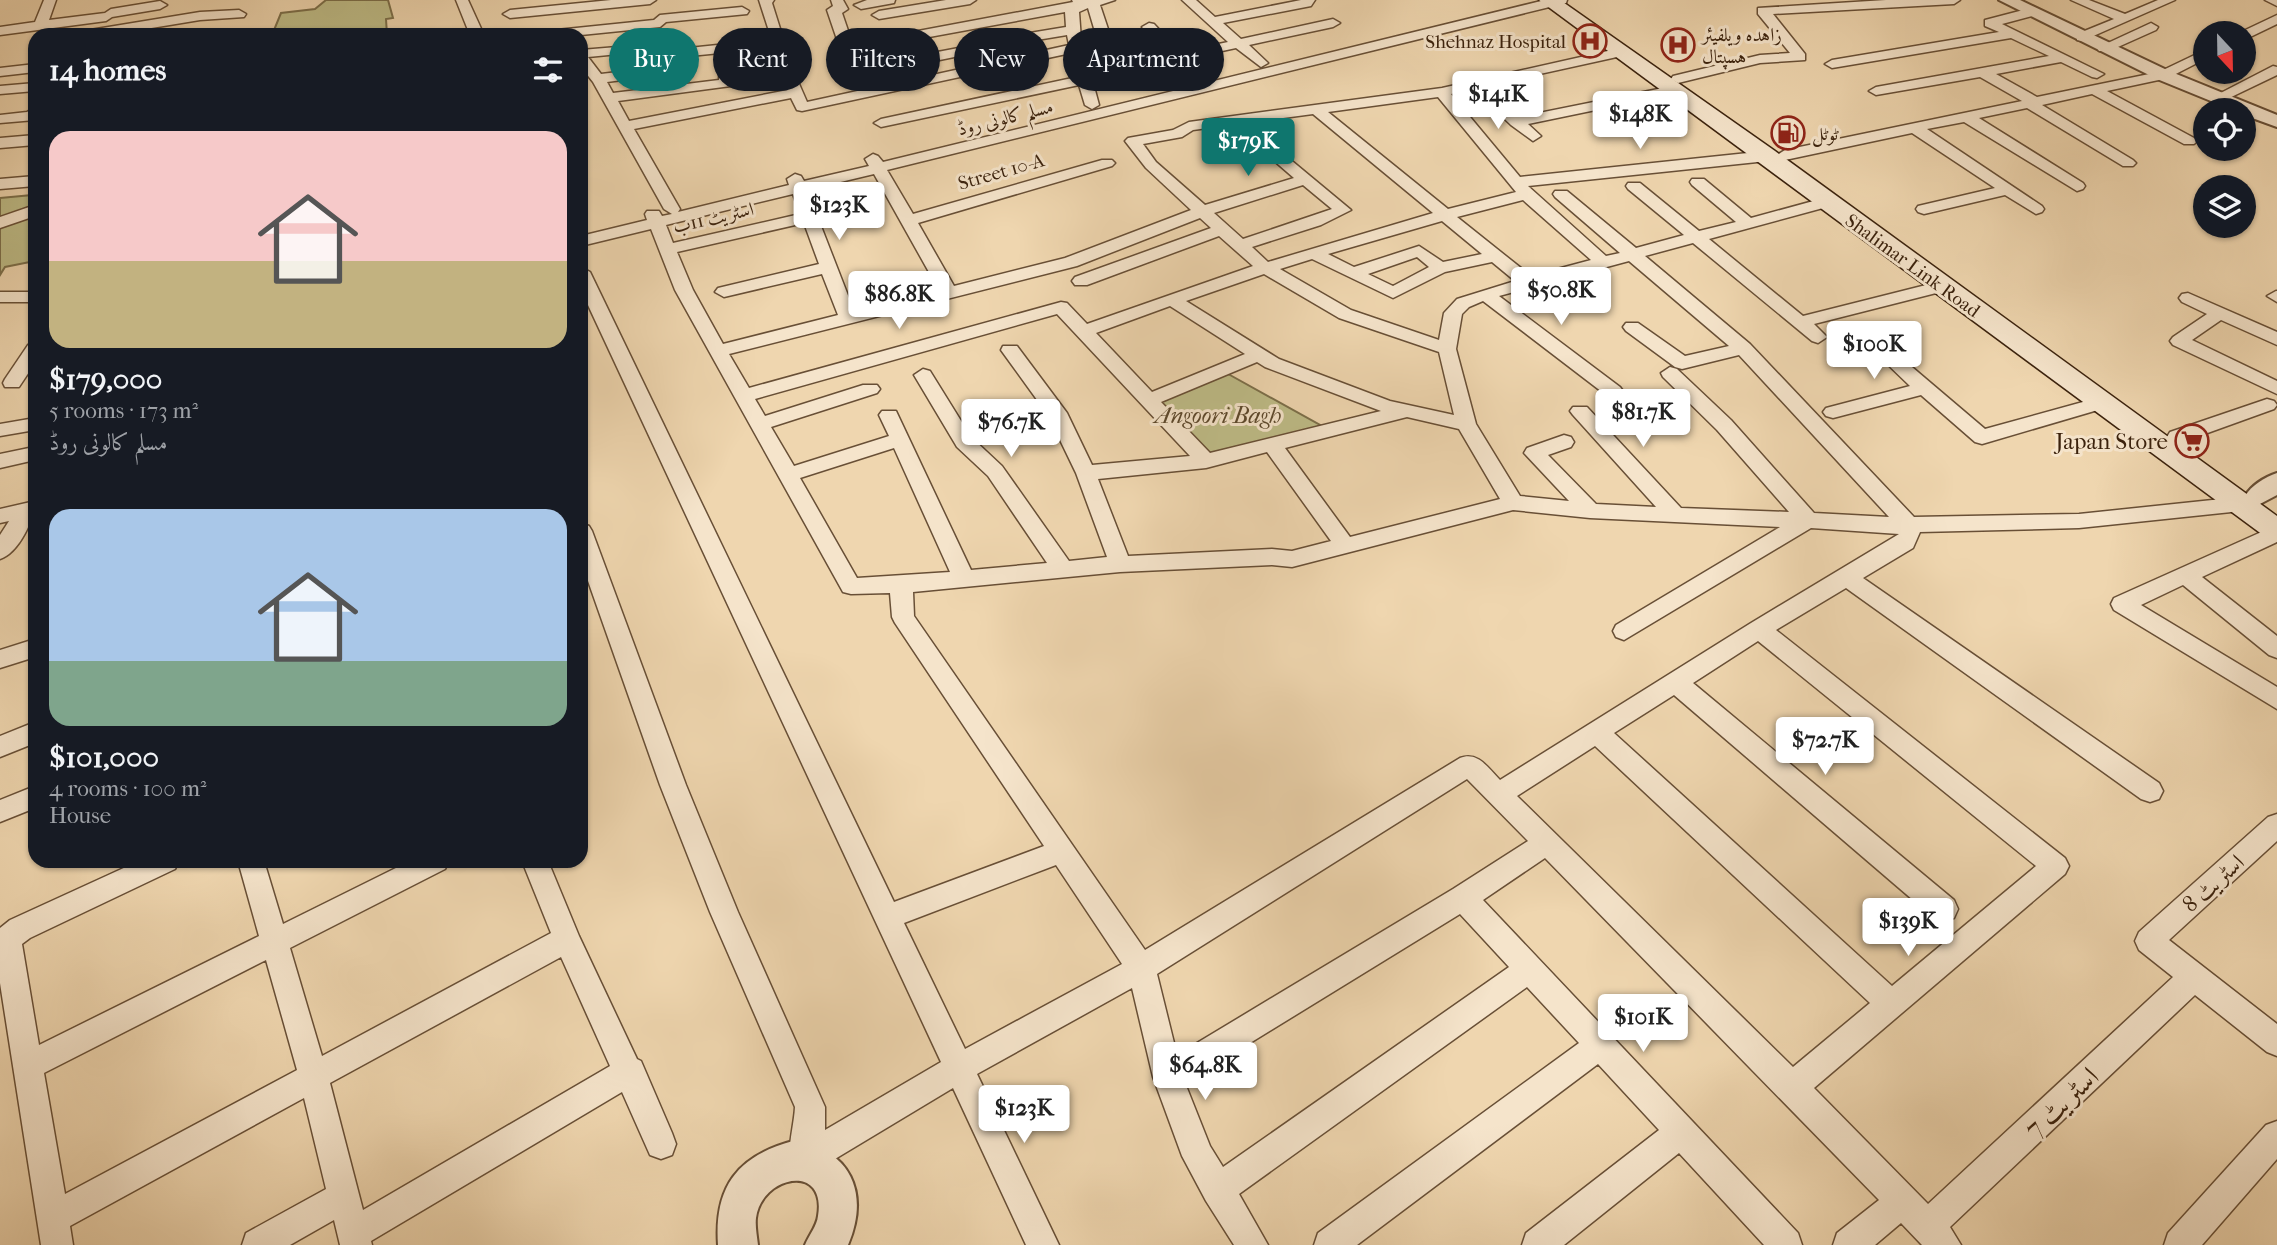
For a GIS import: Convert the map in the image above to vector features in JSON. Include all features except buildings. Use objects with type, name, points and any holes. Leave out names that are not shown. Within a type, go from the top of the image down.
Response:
[{"type":"main road","name":"Shalimar Link Road","points":[[1557,1],[1621,52],[1676,84]]},
{"type":"main road","name":"Shalimar Link Road","points":[[1557,1],[2007,323],[2263,498],[2277,532]]},
{"type":"main road","name":"Shalimar Link Road","points":[[1776,156],[1828,202],[1942,286],[2007,323],[2101,403],[2263,498]]},
{"type":"street","points":[[41,25],[50,0]]},
{"type":"street","points":[[128,28],[200,16],[235,19],[247,0]]},
{"type":"street","points":[[462,0],[474,28]]},
{"type":"street","points":[[510,12],[602,2],[650,0]]},
{"type":"street","points":[[660,0],[660,28]]},
{"type":"street","points":[[768,0],[765,0],[774,32],[802,107],[871,92],[896,94]]},
{"type":"street","points":[[837,0],[841,9],[834,10],[849,57],[871,92]]},
{"type":"street","points":[[861,5],[889,0]]},
{"type":"street","points":[[879,15],[970,0]]},
{"type":"street","points":[[940,31],[1109,0]]},
{"type":"street","points":[[1188,0],[1261,63]]},
{"type":"street","points":[[1213,21],[1306,3],[1309,0]]},
{"type":"street","name":"مسلم کالونی روڈ","points":[[875,164],[1092,105],[1515,0]]},
{"type":"street","points":[[1758,5],[1954,0]]},
{"type":"street","points":[[2007,0],[2112,52],[2218,98],[2276,69]]},
{"type":"street","points":[[2077,0],[2126,19]]},
{"type":"street","points":[[2270,0],[2277,2]]},
{"type":"street","name":"مسلم کالونی روڈ","points":[[588,231],[654,218],[1557,1]]},
{"type":"street","points":[[2082,37],[2160,1]]},
{"type":"street","points":[[588,33],[602,2]]},
{"type":"street","points":[[1072,28],[1072,11],[1084,3]]},
{"type":"street","points":[[1084,3],[1098,28]]},
{"type":"street","points":[[0,32],[112,10],[160,5]]},
{"type":"street","points":[[1516,122],[1676,84],[1760,59],[1800,57],[1758,5]]},
{"type":"street","points":[[105,28],[112,10]]},
{"type":"street","points":[[720,28],[742,11]]},
{"type":"street","points":[[2031,12],[1990,23],[2078,65],[2095,82],[2189,141]]},
{"type":"street","points":[[2256,30],[2277,19]]},
{"type":"street","points":[[590,30],[660,21],[713,30]]},
{"type":"street","points":[[1224,46],[1333,23]]},
{"type":"street","points":[[2078,65],[2112,52],[2151,27]]},
{"type":"street","points":[[940,55],[1063,32]]},
{"type":"street","points":[[1832,64],[2012,34]]},
{"type":"street","points":[[940,78],[1063,51]]},
{"type":"street","points":[[1447,349],[1345,314],[1264,267],[1151,165],[1133,141],[1177,134],[1189,126],[1442,92],[1621,52]]},
{"type":"street","points":[[588,56],[609,54]]},
{"type":"street","points":[[1876,91],[2062,58]]},
{"type":"street","points":[[1084,331],[1264,267],[1445,214],[1521,188],[1776,156],[2032,102],[2095,82],[2163,75],[2193,60]]},
{"type":"street","points":[[588,66],[672,209]]},
{"type":"street","points":[[0,72],[28,69]]},
{"type":"street","points":[[1982,72],[2128,163]]},
{"type":"street","points":[[597,79],[609,77]]},
{"type":"street","points":[[881,122],[1063,84]]},
{"type":"street","points":[[1475,84],[1533,136]]},
{"type":"street","points":[[608,97],[713,85]]},
{"type":"street","points":[[0,90],[28,88]]},
{"type":"street","points":[[821,118],[902,91]]},
{"type":"street","points":[[1088,91],[1092,105]]},
{"type":"street","points":[[1442,92],[1521,188],[1604,263]]},
{"type":"street","points":[[624,126],[795,93]]},
{"type":"street","points":[[896,94],[910,116]]},
{"type":"street","points":[[1375,102],[1381,109],[1457,109]]},
{"type":"street","points":[[1315,108],[1528,283]]},
{"type":"street","points":[[2256,113],[2277,122]]},
{"type":"street","points":[[0,119],[28,116]]},
{"type":"street","points":[[1965,117],[2077,187]]},
{"type":"street","points":[[1240,118],[1263,144],[1343,210],[1315,222],[1242,245]]},
{"type":"street","points":[[1914,127],[2036,208]]},
{"type":"street","points":[[0,143],[28,141]]},
{"type":"street","name":"Street 10-A","points":[[908,221],[1107,163]]},
{"type":"street","points":[[875,164],[949,293]]},
{"type":"street","points":[[717,351],[1071,262],[1201,212],[1307,179]]},
{"type":"street","points":[[0,184],[28,182]]},
{"type":"street","points":[[1698,182],[1748,223]]},
{"type":"street","points":[[797,183],[848,318]]},
{"type":"street","name":"مسلم کالونی روڈ","points":[[588,239],[654,218],[672,209],[797,183]]},
{"type":"street","points":[[1634,186],[1818,337]]},
{"type":"street","points":[[1924,209],[2008,190]]},
{"type":"street","points":[[1499,794],[1759,629],[1905,543],[1910,534],[1909,525],[1743,348],[1560,194]]},
{"type":"street","points":[[1513,503],[1466,424],[1447,349],[1453,313],[1463,303],[1485,294],[1828,202]]},
{"type":"street","points":[[0,223],[28,212]]},
{"type":"street","name":"اسٹریٹ 11ب","points":[[667,249],[810,217]]},
{"type":"street","points":[[654,218],[684,290],[851,586],[901,585],[1119,564],[1272,557],[1292,559],[1513,503],[1590,511],[1909,525],[2079,521],[2263,498]]},
{"type":"street","points":[[1315,222],[1339,244]]},
{"type":"street","points":[[1081,281],[1222,229]]},
{"type":"street","points":[[1353,274],[1419,251],[1440,268]]},
{"type":"street","points":[[1313,253],[1393,293],[1440,268],[1497,256]]},
{"type":"street","points":[[724,292],[829,267]]},
{"type":"street","points":[[1801,322],[1942,286]]},
{"type":"street","points":[[588,287],[1043,1245]]},
{"type":"street","points":[[1485,294],[1613,391]]},
{"type":"street","points":[[0,298],[28,297]]},
{"type":"street","points":[[2188,298],[2277,339]]},
{"type":"street","points":[[1171,299],[1272,363],[1385,406],[1466,424]]},
{"type":"street","points":[[743,396],[1061,307],[1206,461]]},
{"type":"street","points":[[2220,313],[2179,341],[2272,397]]},
{"type":"street","points":[[1632,327],[1682,363],[1743,348]]},
{"type":"street","points":[[1010,350],[1058,413],[1086,472],[1119,564]]},
{"type":"street","points":[[1149,400],[1258,355]]},
{"type":"street","points":[[6,385],[28,358]]},
{"type":"street","points":[[1892,360],[1982,437],[2101,403]]},
{"type":"street","points":[[1670,373],[1724,425],[1808,520]]},
{"type":"street","points":[[923,375],[964,442],[995,471],[1062,568]]},
{"type":"street","points":[[6,385],[28,379]]},
{"type":"street","points":[[1833,412],[1925,388]]},
{"type":"street","points":[[759,424],[870,389]]},
{"type":"street","points":[[2177,437],[2272,397]]},
{"type":"street","points":[[1086,472],[1206,461],[1408,411]]},
{"type":"street","points":[[1580,411],[1676,514]]},
{"type":"street","points":[[889,415],[964,579]]},
{"type":"street","points":[[0,430],[28,425]]},
{"type":"street","points":[[788,475],[900,439]]},
{"type":"street","points":[[1564,442],[1534,453],[1590,511]]},
{"type":"street","points":[[1272,445],[1346,547]]},
{"type":"street","points":[[0,461],[28,455]]},
{"type":"street","points":[[0,516],[28,509]]},
{"type":"street","points":[[0,551],[28,512]]},
{"type":"street","points":[[1623,631],[1808,520]]},
{"type":"street","points":[[2277,532],[2122,604],[2277,699]]},
{"type":"street","points":[[588,550],[724,912],[810,1107],[809,1135],[804,1160]]},
{"type":"street","points":[[2185,575],[2277,649]]},
{"type":"street","points":[[1846,577],[2150,791]]},
{"type":"street","points":[[901,585],[902,617],[1141,968],[1168,1077],[1198,1156],[1252,1245]]},
{"type":"street","points":[[1759,629],[2056,866],[1791,1087]]},
{"type":"street","points":[[0,659],[28,650]]},
{"type":"street","points":[[1675,682],[1944,909]]},
{"type":"street","points":[[1596,732],[1891,1004]]},
{"type":"street","points":[[0,747],[28,735]]},
{"type":"street","points":[[804,1160],[959,1068],[1141,968],[1469,765],[1936,1236]]},
{"type":"street","points":[[0,811],[28,800]]},
{"type":"street","name":"اسٹریٹ 8","points":[[2195,976],[2149,941],[2277,825]]},
{"type":"street","points":[[1168,1077],[1463,898],[1547,843]]},
{"type":"street","points":[[888,917],[1062,851]]},
{"type":"street","points":[[151,868],[20,929],[7,939],[55,1231],[314,1078],[567,939]]},
{"type":"street","points":[[253,868],[314,1078],[355,1239],[630,1072]]},
{"type":"street","points":[[29,1065],[422,868]]},
{"type":"street","points":[[538,868],[567,939],[662,1144]]},
{"type":"street","points":[[1463,898],[1786,1245]]},
{"type":"street","points":[[1217,1191],[1530,969]]},
{"type":"street","points":[[2195,976],[2277,1042]]},
{"type":"street","name":"اسٹریٹ 7","points":[[1936,1236],[2195,976]]},
{"type":"street","points":[[1330,1245],[1600,1045]]},
{"type":"street","points":[[1538,1245],[1681,1132]]},
{"type":"street","points":[[2180,1245],[2277,1136]]},
{"type":"street","points":[[738,1245],[733,1227],[737,1205],[748,1185],[765,1170],[784,1161],[804,1160],[822,1168],[834,1183],[840,1203],[831,1243]]},
{"type":"street","points":[[258,1245],[343,1197]]},
{"type":"street","points":[[1849,1245],[1902,1202]]},
{"type":"green space","points":[[326,0],[388,0],[393,18],[386,19],[387,28],[275,28],[281,13],[315,9]]},
{"type":"green space","points":[[28,195],[28,262],[5,267],[0,275],[0,198]]},
{"type":"green space","name":"Angoori Bagh","points":[[1221,370],[1329,430],[1206,461],[1149,400]]},
{"type":"place","name":"Shehnaz Hospital","points":[[1590,41]]},
{"type":"place","name":"زاہدہ ویلفیئر ہسپتال","points":[[1678,45]]},
{"type":"place","name":"ٹوٹل","points":[[1788,133]]},
{"type":"place","name":"Japan Store","points":[[2192,441]]}]
